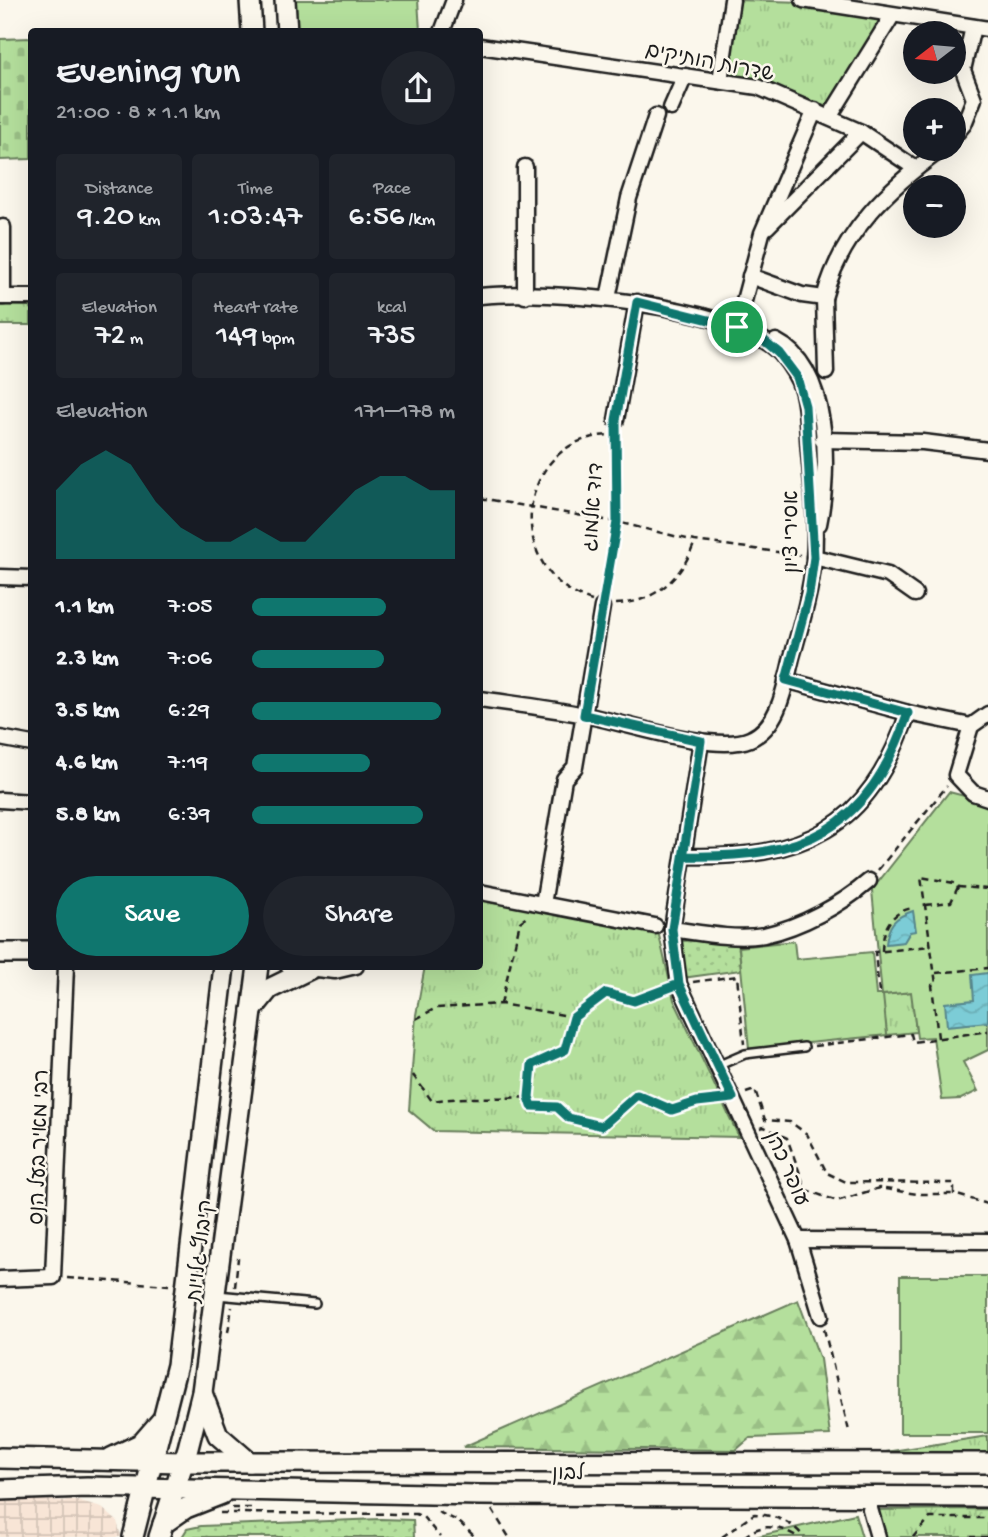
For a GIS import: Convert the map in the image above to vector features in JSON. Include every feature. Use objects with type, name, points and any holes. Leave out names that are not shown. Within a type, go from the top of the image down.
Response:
[{"type":"main road","points":[[250,0],[252,28]]},
{"type":"main road","points":[[285,0],[287,28]]},
{"type":"main road","points":[[0,953],[28,953]]},
{"type":"main road","name":"קיבוץ גלויות","points":[[133,1537],[168,1408],[187,1298],[224,970]]},
{"type":"main road","name":"קיבוץ גלויות","points":[[161,1530],[202,1392],[257,970]]},
{"type":"main road","points":[[252,1010],[269,989],[308,970]]},
{"type":"main road","points":[[202,1392],[218,1435],[225,1445],[249,1462]]},
{"type":"main road","points":[[103,1460],[125,1453],[149,1437],[168,1408]]},
{"type":"main road","name":"לבון","points":[[0,1458],[183,1462],[988,1463]]},
{"type":"main road","name":"לבון","points":[[0,1490],[148,1488],[988,1497]]},
{"type":"main road","points":[[161,1530],[196,1503],[240,1490]]},
{"type":"street","points":[[444,28],[454,0]]},
{"type":"street","points":[[720,81],[732,0]]},
{"type":"street","points":[[803,0],[862,5],[892,16],[988,29]]},
{"type":"street","points":[[830,116],[892,16]]},
{"type":"street","points":[[966,119],[974,99],[963,70],[973,27]]},
{"type":"street","name":"שדרות הותיקים","points":[[483,46],[758,87],[830,116],[861,132],[915,168]]},
{"type":"street","points":[[671,108],[685,76]]},
{"type":"street","points":[[737,327],[762,233],[815,110]]},
{"type":"street","points":[[608,298],[629,198],[656,116]]},
{"type":"street","points":[[762,233],[861,132]]},
{"type":"street","points":[[826,372],[824,298],[842,248],[871,212],[925,161]]},
{"type":"street","points":[[525,167],[525,296]]},
{"type":"street","points":[[3,227],[1,297],[28,297]]},
{"type":"street","points":[[750,276],[802,295],[824,298]]},
{"type":"street","name":"אסירי ציון","points":[[483,296],[608,298],[637,302],[737,327],[760,337],[788,362],[803,394],[814,551],[809,594],[774,716],[765,730],[750,739],[728,744],[701,741],[584,715],[483,699]]},
{"type":"street","points":[[616,420],[637,302]]},
{"type":"street","points":[[760,337],[785,345],[809,374],[818,404],[826,488],[814,551],[888,575],[915,594]]},
{"type":"street","points":[[822,440],[912,441],[988,450]]},
{"type":"street","points":[[0,577],[28,578]]},
{"type":"street","points":[[543,904],[564,779],[575,767],[603,605]]},
{"type":"street","points":[[786,680],[908,713],[971,726]]},
{"type":"street","points":[[684,856],[748,855],[783,847],[809,839],[852,814],[881,775],[908,713]]},
{"type":"street","points":[[988,714],[971,726],[956,775],[973,793],[988,797]]},
{"type":"street","points":[[0,738],[28,743]]},
{"type":"street","name":"עופר כהן","points":[[701,741],[672,929],[679,984],[798,1240],[821,1315]]},
{"type":"street","points":[[0,800],[28,801]]},
{"type":"street","points":[[672,929],[728,936],[763,935],[824,911],[854,894],[869,880]]},
{"type":"street","points":[[483,893],[655,926]]},
{"type":"street","name":"רבי מאיר בעל הנס","points":[[53,1277],[66,970]]},
{"type":"street","points":[[798,1240],[988,1241]]},
{"type":"street","points":[[0,1279],[53,1277]]},
{"type":"street","points":[[870,1509],[878,1537]]},
{"type":"lane","points":[[716,1066],[745,1054],[804,1047]]},
{"type":"lane","points":[[216,1295],[315,1304]]},
{"type":"path","name":"דוד אלמוג","points":[[603,605],[617,522],[616,420]]},
{"type":"path","points":[[616,435],[584,440],[561,454],[543,474],[531,505],[532,539],[550,575],[570,592],[603,605],[633,602],[657,592],[685,565],[695,541]]},
{"type":"path","points":[[483,498],[617,522],[695,541],[814,551]]},
{"type":"path","points":[[869,880],[956,775]]},
{"type":"path","points":[[938,1038],[932,985],[936,984],[935,973],[921,877],[954,883],[958,887],[988,889]]},
{"type":"path","points":[[925,905],[951,902],[958,887]]},
{"type":"path","points":[[501,1004],[520,922],[543,904]]},
{"type":"path","points":[[882,951],[889,921],[898,912],[912,908]]},
{"type":"path","points":[[879,992],[874,952],[931,946]]},
{"type":"path","points":[[935,973],[988,968]]},
{"type":"path","points":[[745,1054],[737,976],[679,984],[634,1001],[606,993],[574,1017],[565,1050],[532,1065],[529,1097],[532,1106],[557,1107],[569,1118],[602,1126],[637,1095],[672,1110],[697,1102],[733,1098],[755,1090],[765,1120],[790,1122],[807,1135],[827,1173],[846,1182],[954,1183],[954,1194]]},
{"type":"path","points":[[416,1020],[436,1008],[501,1004],[574,1017]]},
{"type":"path","points":[[804,1047],[911,1034],[913,1042],[988,1031]]},
{"type":"path","points":[[413,1075],[432,1101],[468,1096],[478,1101],[529,1097]]},
{"type":"path","points":[[750,1133],[764,1127],[787,1138],[806,1191],[837,1201],[878,1188],[954,1194],[988,1204]]},
{"type":"path","points":[[53,1277],[179,1286]]},
{"type":"path","points":[[821,1315],[849,1431]]},
{"type":"path","points":[[488,1505],[509,1537]]},
{"type":"path","points":[[352,1507],[212,1512],[416,1514],[423,1517],[440,1537]]},
{"type":"path","points":[[436,1511],[458,1521],[475,1537]]},
{"type":"path","points":[[722,1537],[754,1514],[775,1517],[793,1525],[804,1537]]},
{"type":"path","points":[[913,1537],[930,1518],[988,1518]]},
{"type":"path","points":[[744,1537],[768,1526],[780,1527],[798,1537]]},
{"type":"path","points":[[969,1537],[988,1536]]},
{"type":"shaded area","points":[[0,1499],[77,1501],[102,1508],[117,1521],[121,1537],[0,1537]]},
{"type":"green space","points":[[295,0],[418,0],[420,28],[297,28]]},
{"type":"green space","points":[[735,0],[803,2],[884,17],[827,107],[762,81],[726,77]]},
{"type":"green space","points":[[28,38],[28,159],[0,160],[0,39]]},
{"type":"green space","points":[[0,305],[28,306],[28,325],[0,325]]},
{"type":"green space","points":[[949,792],[988,802],[988,1050],[963,1062],[978,1091],[961,1099],[942,1100],[933,1037],[917,1038],[911,992],[883,995],[887,1035],[749,1049],[739,947],[794,941],[796,959],[872,952],[876,995],[882,995],[872,890]]},
{"type":"green space","points":[[483,897],[658,931],[674,1000],[739,1137],[434,1131],[409,1110],[416,1015],[424,970],[483,970]]},
{"type":"green space","points":[[738,939],[741,970],[682,978],[679,941]]},
{"type":"green space","points":[[912,992],[916,1032],[887,1035],[882,995]]},
{"type":"green space","points":[[900,1276],[988,1276],[988,1433],[900,1433]]},
{"type":"green space","points":[[798,1300],[820,1359],[830,1435],[750,1438],[736,1450],[463,1447]]},
{"type":"green space","points":[[988,1436],[988,1454],[879,1453]]},
{"type":"green space","points":[[988,1509],[988,1537],[875,1537],[866,1510]]},
{"type":"green space","points":[[855,1514],[862,1537],[755,1537]]},
{"type":"green space","points":[[413,1520],[414,1537],[182,1537],[187,1529],[201,1526]]},
{"type":"water","points":[[913,911],[916,931],[910,932],[904,942],[886,944],[893,923]]},
{"type":"water","points":[[988,973],[988,1022],[947,1026],[945,1003],[974,1000],[972,975]]},
{"type":"route","points":[[737,327],[637,302],[616,420],[617,522],[584,715],[701,741],[672,929],[679,984],[688,1009],[733,1098],[697,1102],[672,1110],[637,1095],[602,1126],[569,1118],[557,1107],[532,1106],[529,1097],[532,1065],[565,1050],[574,1017],[606,993],[634,1001],[679,984],[676,970],[672,929],[684,856],[748,855],[783,847],[809,839],[852,814],[881,775],[908,713],[786,680],[809,594],[814,557],[814,521],[805,406],[797,377],[788,362],[760,337],[737,327]]}]
